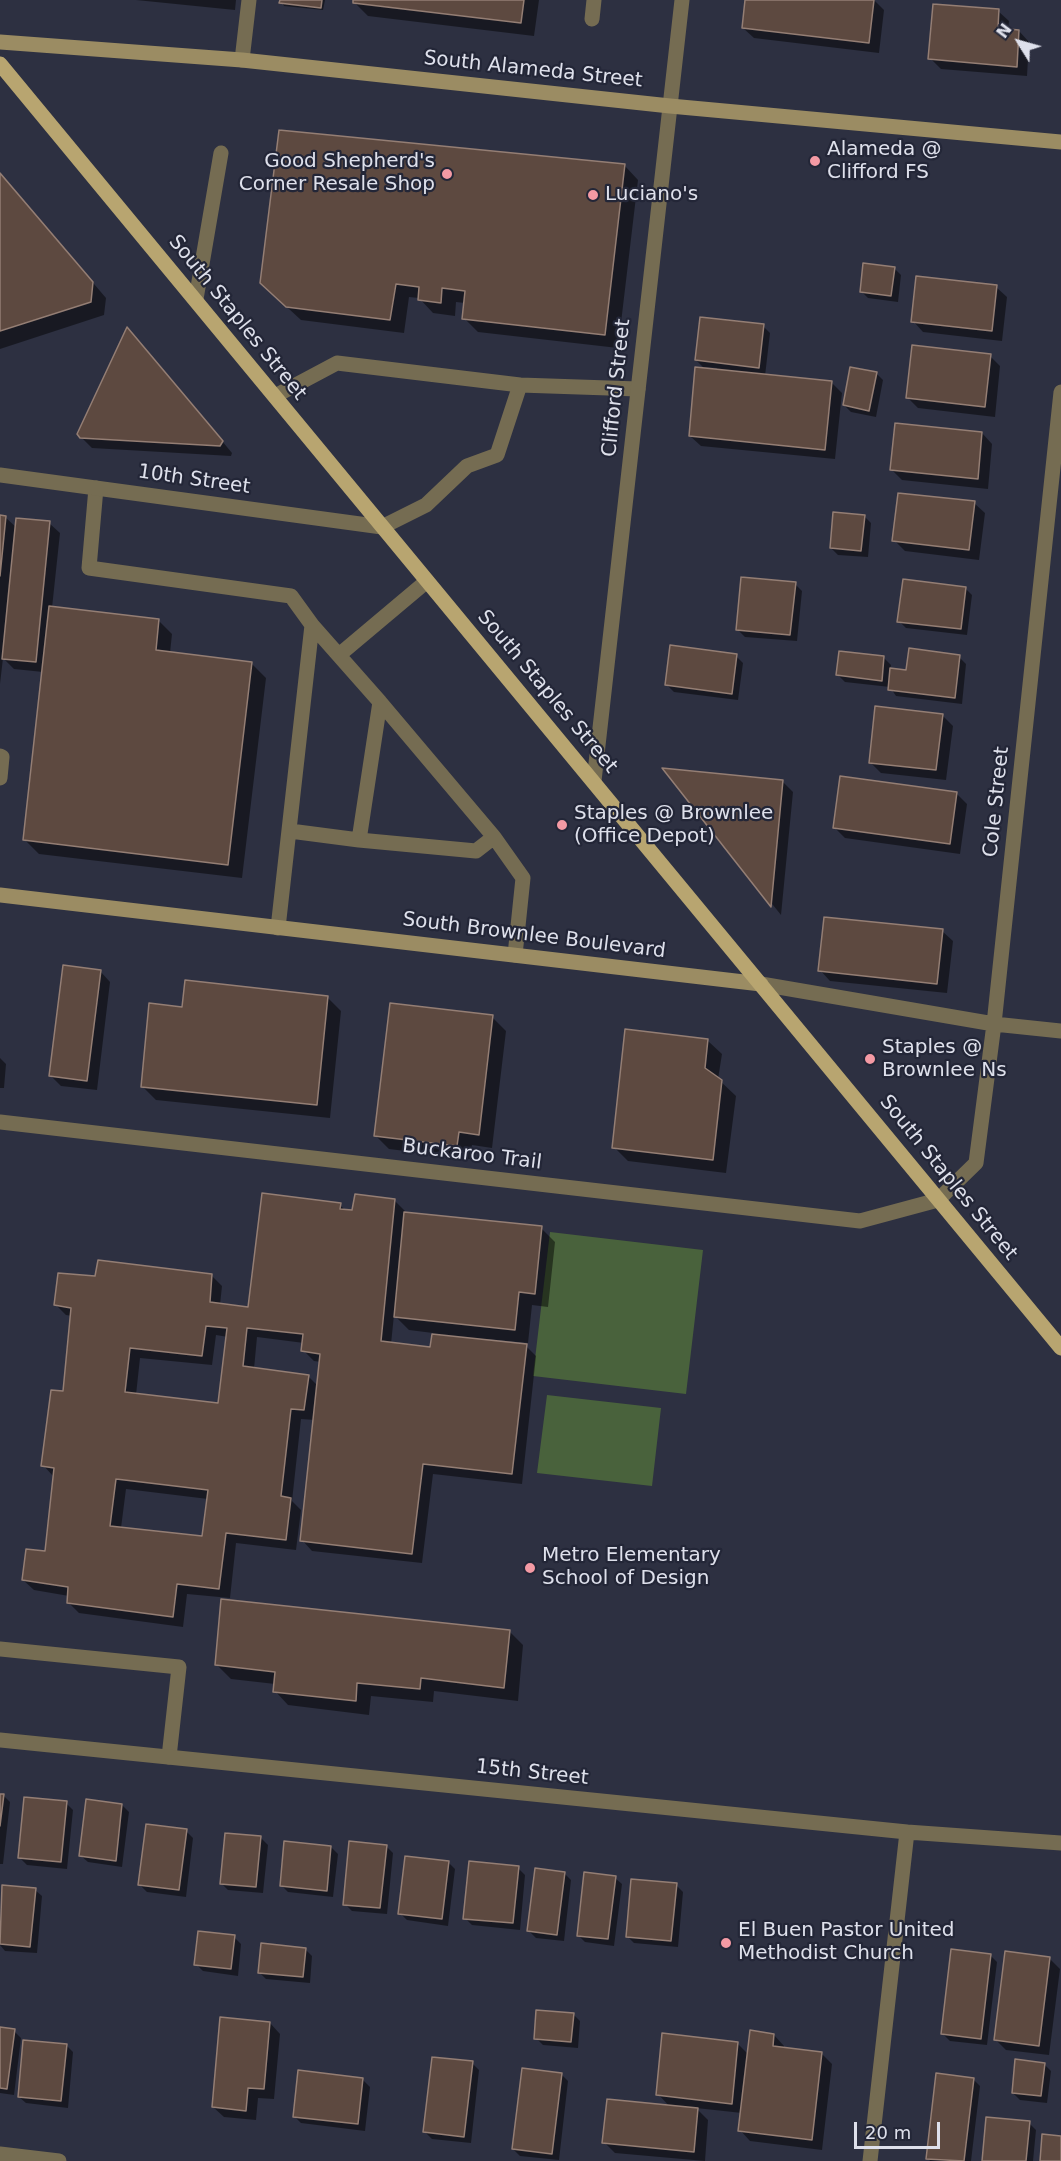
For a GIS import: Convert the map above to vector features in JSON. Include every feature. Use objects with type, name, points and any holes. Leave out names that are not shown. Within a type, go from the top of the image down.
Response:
[{"type":"main road","name":"South Alameda Street","points":[[0,42],[242,60],[670,106],[1061,142]]},
{"type":"main road","name":"South Staples Street","points":[[0,64],[1061,1348]]},
{"type":"main road","name":"South Brownlee Boulevard","points":[[0,895],[761,984]]},
{"type":"street","points":[[242,60],[249,0]]},
{"type":"street","points":[[592,19],[594,0]]},
{"type":"street","name":"Clifford Street","points":[[594,781],[682,0]]},
{"type":"street","points":[[196,299],[221,153]]},
{"type":"street","points":[[275,396],[337,363],[520,385],[638,389]]},
{"type":"street","points":[[382,527],[426,505],[467,466],[497,455],[520,385]]},
{"type":"street","name":"Cole Street","points":[[938,1200],[976,1163],[994,1024],[1061,392]]},
{"type":"street","name":"10th Street","points":[[0,475],[382,527]]},
{"type":"street","points":[[96,488],[89,568],[291,596],[312,625],[494,837],[523,878],[515,955]]},
{"type":"street","points":[[339,655],[427,581]]},
{"type":"street","points":[[278,927],[312,625]]},
{"type":"street","points":[[359,840],[380,702]]},
{"type":"street","points":[[0,756],[2,757],[0,778]]},
{"type":"street","points":[[290,831],[476,851],[494,837]]},
{"type":"street","name":"South Brownlee Boulevard","points":[[761,984],[994,1024],[1061,1031]]},
{"type":"street","name":"Buckaroo Trail","points":[[0,1122],[860,1221],[938,1200]]},
{"type":"street","points":[[0,1649],[179,1667],[170,1757]]},
{"type":"street","name":"15th Street","points":[[0,1740],[907,1832],[1061,1843]]},
{"type":"street","points":[[870,2161],[907,1832]]},
{"type":"street","points":[[0,2154],[59,2161]]},
{"type":"green space","points":[[550,1232],[703,1250],[686,1394],[533,1376]]},
{"type":"green space","points":[[547,1395],[661,1408],[652,1486],[537,1473]]},
{"type":"building","points":[[280,0],[322,0],[321,8],[279,3]]},
{"type":"building","points":[[353,0],[524,0],[521,23],[353,3]]},
{"type":"building","points":[[745,0],[874,0],[869,43],[742,28]]},
{"type":"building","points":[[933,4],[999,9],[998,28],[1019,30],[1017,67],[928,59]]},
{"type":"building","points":[[279,130],[625,164],[605,335],[462,319],[465,291],[442,288],[441,303],[418,300],[419,287],[396,284],[390,320],[286,307],[260,283]]},
{"type":"building","points":[[0,173],[93,282],[91,302],[0,331]]},
{"type":"building","points":[[863,263],[895,267],[891,296],[860,292]]},
{"type":"building","points":[[916,276],[997,285],[992,331],[911,322]]},
{"type":"building","points":[[700,317],[764,324],[759,368],[695,360]]},
{"type":"building","points":[[127,327],[223,441],[220,446],[80,438],[77,434]]},
{"type":"building","points":[[912,345],[991,354],[985,407],[906,398]]},
{"type":"building","points":[[695,367],[832,381],[825,450],[689,436]]},
{"type":"building","points":[[850,367],[877,372],[869,411],[843,405]]},
{"type":"building","points":[[895,423],[982,432],[978,479],[890,470]]},
{"type":"building","points":[[898,493],[975,501],[969,550],[892,541]]},
{"type":"building","points":[[833,512],[865,515],[861,551],[830,548]]},
{"type":"building","points":[[0,515],[6,516],[0,576]]},
{"type":"building","points":[[16,518],[50,521],[36,662],[2,659]]},
{"type":"building","points":[[741,577],[796,582],[790,635],[736,630]]},
{"type":"building","points":[[903,579],[966,587],[961,629],[897,622]]},
{"type":"building","points":[[49,606],[159,619],[156,650],[252,662],[228,865],[23,840]]},
{"type":"building","points":[[670,645],[737,654],[732,694],[665,685]]},
{"type":"building","points":[[909,648],[960,655],[955,698],[888,690],[890,668],[906,670]]},
{"type":"building","points":[[839,651],[884,656],[882,681],[836,675]]},
{"type":"building","points":[[875,706],[943,714],[936,770],[869,763]]},
{"type":"building","points":[[662,768],[783,780],[771,907]]},
{"type":"building","points":[[840,776],[957,792],[950,844],[833,828]]},
{"type":"building","points":[[824,917],[943,929],[937,984],[818,971]]},
{"type":"building","points":[[63,965],[101,970],[87,1081],[49,1076]]},
{"type":"building","points":[[185,980],[328,996],[317,1105],[141,1087],[149,1003],[182,1007]]},
{"type":"building","points":[[390,1003],[493,1015],[479,1135],[459,1132],[457,1146],[374,1136]]},
{"type":"building","points":[[625,1029],[708,1039],[705,1068],[722,1080],[713,1160],[612,1148]]},
{"type":"building","points":[[262,1193],[341,1203],[340,1209],[352,1210],[355,1194],[395,1199],[381,1341],[430,1347],[432,1334],[527,1344],[512,1474],[423,1464],[412,1554],[300,1541],[320,1354],[301,1351],[303,1334],[247,1328],[243,1366],[309,1375],[304,1410],[291,1409],[281,1496],[291,1498],[286,1540],[226,1533],[219,1589],[177,1584],[173,1617],[67,1603],[68,1587],[22,1580],[26,1549],[45,1551],[54,1468],[41,1466],[51,1390],[63,1391],[71,1308],[54,1305],[58,1273],[95,1276],[98,1260],[212,1274],[210,1302],[248,1307]],"holes":[[[206,1326],[227,1328],[218,1403],[125,1392],[130,1348],[202,1356]],[[116,1479],[208,1490],[202,1536],[110,1526]]]},
{"type":"building","points":[[404,1212],[542,1226],[535,1294],[519,1292],[515,1330],[394,1317]]},
{"type":"building","points":[[221,1599],[510,1630],[504,1688],[421,1678],[420,1689],[357,1683],[356,1701],[273,1692],[275,1672],[215,1665]]},
{"type":"building","points":[[0,1794],[4,1794],[0,1826]]},
{"type":"building","points":[[24,1797],[67,1801],[61,1862],[18,1858]]},
{"type":"building","points":[[86,1799],[122,1804],[116,1861],[79,1856]]},
{"type":"building","points":[[146,1824],[187,1829],[179,1890],[138,1885]]},
{"type":"building","points":[[225,1833],[261,1836],[256,1887],[220,1884]]},
{"type":"building","points":[[284,1841],[331,1846],[327,1891],[280,1886]]},
{"type":"building","points":[[349,1841],[387,1845],[380,1908],[343,1905]]},
{"type":"building","points":[[405,1856],[449,1861],[442,1919],[398,1914]]},
{"type":"building","points":[[469,1861],[519,1866],[513,1923],[463,1919]]},
{"type":"building","points":[[535,1868],[565,1872],[557,1935],[527,1931]]},
{"type":"building","points":[[584,1872],[616,1876],[608,1939],[577,1936]]},
{"type":"building","points":[[631,1879],[677,1883],[671,1941],[626,1937]]},
{"type":"building","points":[[2,1885],[36,1888],[30,1947],[0,1944]]},
{"type":"building","points":[[198,1931],[235,1935],[231,1969],[194,1965]]},
{"type":"building","points":[[261,1943],[306,1948],[303,1977],[258,1973]]},
{"type":"building","points":[[951,1949],[991,1954],[981,2039],[941,2034]]},
{"type":"building","points":[[1005,1951],[1050,1957],[1039,2046],[994,2040]]},
{"type":"building","points":[[536,2010],[574,2013],[571,2042],[534,2039]]},
{"type":"building","points":[[220,2017],[270,2022],[264,2089],[248,2088],[246,2111],[212,2107]]},
{"type":"building","points":[[0,2027],[15,2029],[7,2089],[0,2088]]},
{"type":"building","points":[[750,2030],[774,2034],[773,2046],[822,2052],[812,2140],[738,2131]]},
{"type":"building","points":[[662,2033],[738,2042],[732,2104],[656,2095]]},
{"type":"building","points":[[23,2040],[67,2044],[61,2101],[18,2097]]},
{"type":"building","points":[[432,2057],[473,2061],[464,2137],[423,2132]]},
{"type":"building","points":[[1015,2059],[1045,2063],[1041,2096],[1012,2093]]},
{"type":"building","points":[[522,2068],[562,2073],[552,2154],[512,2149]]},
{"type":"building","points":[[298,2070],[363,2078],[358,2124],[293,2117]]},
{"type":"building","points":[[936,2073],[974,2078],[964,2161],[926,2159]]},
{"type":"building","points":[[607,2099],[698,2108],[694,2152],[602,2143]]},
{"type":"building","points":[[986,2117],[1030,2121],[1026,2161],[982,2161]]},
{"type":"building","points":[[1042,2134],[1061,2136],[1061,2161],[1040,2161]]},
{"type":"place","name":"Alameda @ Clifford FS","points":[[815,161]]},
{"type":"place","name":"Good Shepherd's Corner Resale Shop","points":[[447,174]]},
{"type":"place","name":"Luciano's","points":[[593,195]]},
{"type":"place","name":"Staples @ Brownlee (Office Depot)","points":[[562,825]]},
{"type":"place","name":"Staples @ Brownlee Ns","points":[[870,1059]]},
{"type":"place","name":"Metro Elementary School of Design","points":[[530,1568]]},
{"type":"place","name":"El Buen Pastor United Methodist Church","points":[[726,1943]]}]
